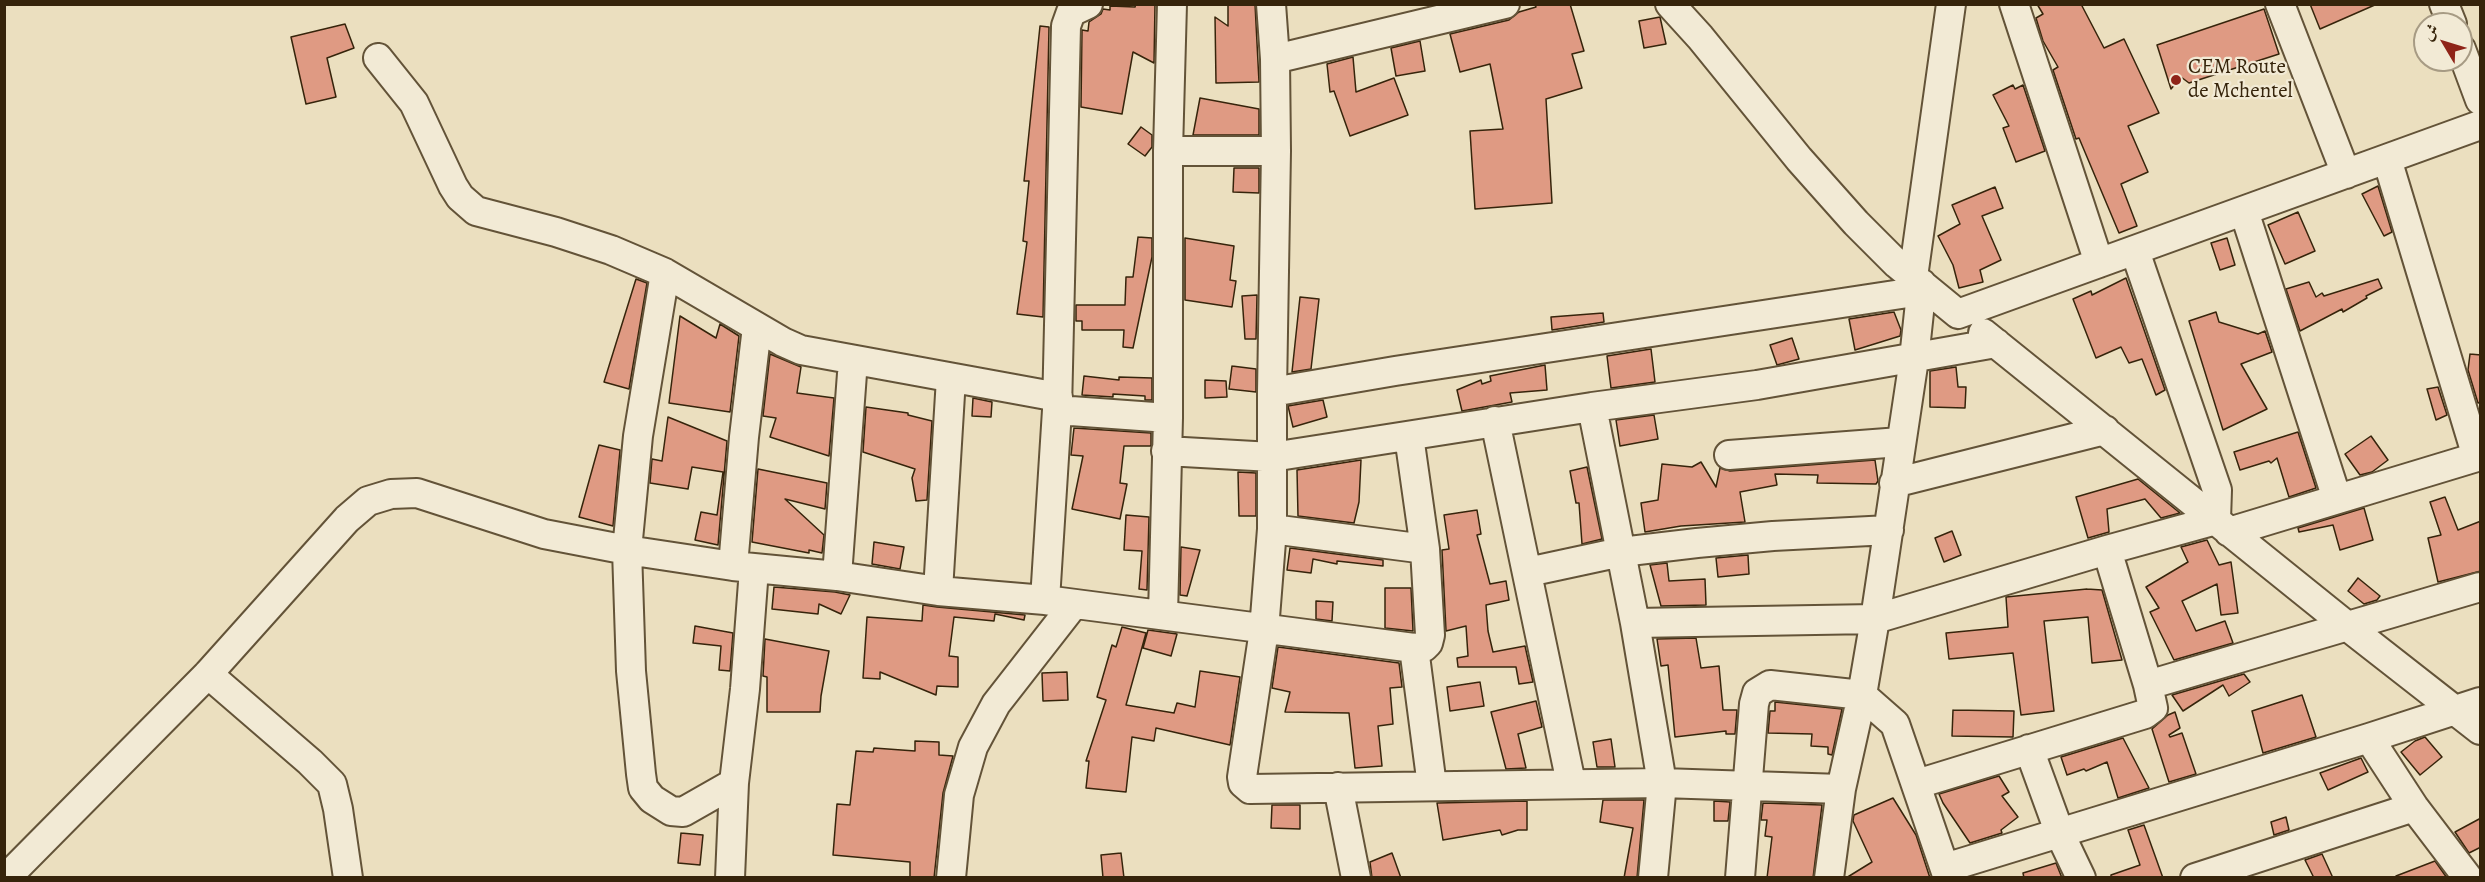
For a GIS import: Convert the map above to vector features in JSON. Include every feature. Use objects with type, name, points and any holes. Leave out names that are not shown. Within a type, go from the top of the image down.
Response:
[{"type":"street","points":[[1045,600],[1058,403],[1066,26],[1071,12],[1088,4]]},
{"type":"street","points":[[1163,615],[1168,418],[1168,151],[1172,4]]},
{"type":"street","points":[[1271,4],[1275,59],[1276,151],[1272,529],[1264,630],[1242,777],[1243,783],[1250,789],[1570,783],[1662,783],[1841,789]]},
{"type":"street","points":[[1275,59],[1505,4]]},
{"type":"street","points":[[1670,4],[1700,37],[1799,159],[1864,231],[1919,284],[2105,430],[2347,626],[2468,705],[2481,730]]},
{"type":"street","points":[[1829,878],[1841,789],[1862,695],[1875,619],[1914,359],[1919,284],[1951,4]]},
{"type":"street","points":[[2014,4],[2099,263]]},
{"type":"street","points":[[2280,4],[2346,174]]},
{"type":"street","points":[[378,58],[414,103],[453,186],[460,197],[476,211],[556,232],[611,250],[665,273],[801,350],[951,378],[1058,403],[1168,418]]},
{"type":"street","points":[[2470,72],[2481,100]]},
{"type":"street","points":[[1958,314],[2481,125]]},
{"type":"street","points":[[1168,151],[1276,151]]},
{"type":"street","points":[[1635,623],[1875,619],[2107,550],[2337,499],[2479,457],[2387,159]]},
{"type":"street","points":[[2244,211],[2337,499]]},
{"type":"street","points":[[2135,251],[2217,490],[2223,526]]},
{"type":"street","points":[[665,273],[638,436],[627,550],[630,671],[643,788],[660,806],[671,811],[683,812],[734,783]]},
{"type":"street","points":[[1272,392],[1919,284]]},
{"type":"street","points":[[730,878],[734,783],[745,688],[744,437],[758,327]]},
{"type":"street","points":[[1166,451],[1272,457],[1592,406],[1757,385],[1996,343]]},
{"type":"street","points":[[837,576],[853,360]]},
{"type":"street","points":[[938,591],[951,378]]},
{"type":"street","points":[[1592,406],[1635,623],[1662,783],[1653,878]]},
{"type":"street","points":[[1495,421],[1570,783]]},
{"type":"street","points":[[1894,483],[2105,430]]},
{"type":"street","points":[[6,878],[208,674],[347,519],[368,501],[391,494],[417,493],[544,534],[627,550],[743,567],[837,576],[938,591],[1045,600],[1414,648],[1424,647],[1430,635],[1425,549],[1409,436]]},
{"type":"street","points":[[1729,455],[1900,442]]},
{"type":"street","points":[[1272,529],[1425,549]]},
{"type":"street","points":[[1528,572],[1621,552],[1773,536],[1889,530]]},
{"type":"street","points":[[1917,783],[2145,714],[2153,708],[2107,550]]},
{"type":"street","points":[[2148,686],[2481,587]]},
{"type":"street","points":[[951,878],[959,795],[973,747],[996,704],[1074,604]]},
{"type":"street","points":[[1414,648],[1432,786]]},
{"type":"street","points":[[208,674],[310,762],[332,784],[348,878]]},
{"type":"street","points":[[1740,878],[1754,704],[1757,693],[1770,685],[1862,695],[1895,724],[1946,873],[2060,834],[2468,705]]},
{"type":"street","points":[[2369,738],[2414,807],[2468,878]]},
{"type":"street","points":[[2029,749],[2060,834],[2081,878]]},
{"type":"street","points":[[1338,787],[1356,878]]},
{"type":"street","points":[[2195,878],[2414,807]]},
{"type":"building","points":[[1136,4],[1155,4],[1154,63],[1133,52],[1122,114],[1081,107],[1082,30],[1088,31],[1089,22],[1101,14],[1103,9],[1110,10],[1110,6],[1135,7]]},
{"type":"building","points":[[1228,4],[1255,4],[1259,82],[1216,83],[1215,17],[1228,26]]},
{"type":"building","points":[[1535,4],[1570,4],[1584,51],[1572,54],[1582,88],[1546,99],[1552,203],[1475,209],[1470,131],[1503,129],[1490,64],[1460,72],[1450,34],[1509,20],[1519,12],[1536,7]]},
{"type":"building","points":[[2037,4],[2081,4],[2104,48],[2124,39],[2159,113],[2128,126],[2148,172],[2121,184],[2137,226],[2119,233],[2079,138],[2076,139],[2053,70],[2058,67],[2043,41],[2036,18],[2043,14]]},
{"type":"building","points":[[2310,4],[2377,4],[2320,29]]},
{"type":"building","points":[[2264,9],[2279,54],[2189,83],[2181,77],[2171,89],[2157,45]]},
{"type":"building","points":[[1660,17],[1666,44],[1644,48],[1639,21]]},
{"type":"building","points":[[345,24],[354,48],[327,58],[336,97],[306,104],[291,37]]},
{"type":"building","points":[[1040,26],[1049,27],[1043,317],[1017,314],[1027,242],[1023,241],[1029,181],[1024,181]]},
{"type":"building","points":[[1420,41],[1425,71],[1396,76],[1391,48]]},
{"type":"building","points":[[1353,57],[1356,92],[1394,78],[1408,115],[1350,136],[1334,91],[1330,92],[1327,64]]},
{"type":"building","points":[[2013,85],[2015,89],[2023,85],[2045,151],[2016,162],[2003,128],[2009,126],[1993,95]]},
{"type":"building","points":[[1200,98],[1259,109],[1259,135],[1193,135]]},
{"type":"building","points":[[1141,127],[1152,135],[1152,147],[1145,156],[1128,144]]},
{"type":"building","points":[[1234,168],[1259,168],[1259,193],[1233,192]]},
{"type":"building","points":[[2378,186],[2392,232],[2384,236],[2362,194]]},
{"type":"building","points":[[1995,187],[2003,208],[1982,216],[2001,260],[1980,270],[1983,282],[1959,288],[1953,265],[1938,236],[1960,224],[1952,205]]},
{"type":"building","points":[[2298,212],[2315,251],[2285,264],[2268,225]]},
{"type":"building","points":[[1138,237],[1152,238],[1152,257],[1133,348],[1123,347],[1124,330],[1082,330],[1082,321],[1076,321],[1076,305],[1125,305],[1126,277],[1133,277]]},
{"type":"building","points":[[1185,238],[1234,246],[1230,280],[1236,281],[1232,307],[1185,300]]},
{"type":"building","points":[[2227,238],[2235,265],[2220,270],[2211,243]]},
{"type":"building","points":[[2126,278],[2165,390],[2156,395],[2142,359],[2129,363],[2121,347],[2096,358],[2073,299],[2091,291],[2092,295]]},
{"type":"building","points":[[636,279],[647,283],[629,389],[604,382]]},
{"type":"building","points":[[2378,279],[2382,288],[2366,296],[2367,298],[2343,312],[2342,309],[2300,331],[2286,289],[2309,282],[2316,297],[2322,293],[2324,296]]},
{"type":"building","points":[[1257,295],[1256,339],[1245,339],[1242,296]]},
{"type":"building","points":[[1300,297],[1319,299],[1311,369],[1292,372]]},
{"type":"building","points":[[1894,312],[1901,330],[1900,336],[1855,350],[1849,319]]},
{"type":"building","points":[[2216,312],[2219,322],[2258,334],[2265,331],[2272,352],[2241,364],[2267,409],[2223,430],[2189,321]]},
{"type":"building","points":[[1603,313],[1604,322],[1552,330],[1551,317]]},
{"type":"building","points":[[680,316],[716,338],[720,324],[739,336],[730,412],[669,403]]},
{"type":"building","points":[[1792,338],[1799,359],[1777,365],[1770,345]]},
{"type":"building","points":[[1651,349],[1655,382],[1611,388],[1607,356]]},
{"type":"building","points":[[770,354],[801,367],[797,393],[834,398],[829,456],[770,437],[776,418],[763,416]]},
{"type":"building","points":[[2470,354],[2481,355],[2481,402],[2478,403],[2468,370]]},
{"type":"building","points":[[1545,365],[1547,390],[1510,393],[1512,402],[1462,411],[1457,390],[1481,380],[1482,384],[1491,381],[1490,376]]},
{"type":"building","points":[[1232,366],[1256,369],[1256,392],[1229,389]]},
{"type":"building","points":[[1956,367],[1958,387],[1966,387],[1965,408],[1930,407],[1930,371]]},
{"type":"building","points":[[1084,376],[1119,380],[1119,377],[1152,378],[1152,400],[1145,400],[1145,396],[1082,395]]},
{"type":"building","points":[[1205,380],[1226,381],[1227,397],[1205,398]]},
{"type":"building","points":[[2438,387],[2447,415],[2436,420],[2427,389]]},
{"type":"building","points":[[973,398],[992,402],[991,417],[972,416]]},
{"type":"building","points":[[1323,400],[1327,417],[1293,427],[1288,406]]},
{"type":"building","points":[[866,407],[908,413],[908,415],[932,421],[927,500],[916,501],[912,478],[915,469],[863,452]]},
{"type":"building","points":[[1654,415],[1658,439],[1620,446],[1616,420]]},
{"type":"building","points":[[668,417],[727,441],[718,545],[695,540],[701,512],[717,515],[723,472],[692,467],[688,489],[650,483],[652,459],[662,461]]},
{"type":"building","points":[[1074,428],[1151,433],[1151,446],[1124,446],[1120,483],[1127,484],[1120,519],[1072,509],[1083,456],[1071,455]]},
{"type":"building","points":[[2298,432],[2316,488],[2289,497],[2277,458],[2271,463],[2269,461],[2240,470],[2234,452]]},
{"type":"building","points":[[2371,436],[2388,460],[2372,472],[2360,475],[2345,454]]},
{"type":"building","points":[[599,445],[620,450],[613,526],[579,517]]},
{"type":"building","points":[[1361,460],[1359,502],[1354,523],[1298,516],[1297,470]]},
{"type":"building","points":[[1875,460],[1878,481],[1876,484],[1817,483],[1818,475],[1775,474],[1777,485],[1740,492],[1745,522],[1681,526],[1645,532],[1641,503],[1658,500],[1662,464],[1692,467],[1701,462],[1716,487],[1720,468],[1730,471]]},
{"type":"building","points":[[1587,467],[1602,539],[1582,544],[1579,503],[1576,503],[1570,471]]},
{"type":"building","points":[[758,469],[827,483],[825,509],[785,499],[824,535],[822,553],[809,550],[809,553],[752,542]]},
{"type":"building","points":[[1238,472],[1256,473],[1256,516],[1239,516]]},
{"type":"building","points":[[2138,479],[2180,513],[2161,518],[2145,499],[2107,509],[2109,532],[2088,538],[2076,497]]},
{"type":"building","points":[[2445,497],[2458,530],[2481,521],[2481,571],[2438,582],[2428,538],[2441,535],[2430,502]]},
{"type":"building","points":[[2364,508],[2373,540],[2340,550],[2333,525],[2299,532],[2298,528]]},
{"type":"building","points":[[1477,510],[1481,534],[1477,535],[1490,584],[1506,581],[1509,600],[1486,605],[1488,631],[1493,652],[1525,646],[1533,682],[1519,684],[1516,667],[1458,667],[1457,658],[1468,656],[1466,626],[1446,631],[1442,550],[1449,549],[1444,515]]},
{"type":"building","points":[[1126,515],[1149,517],[1147,590],[1139,589],[1142,551],[1124,550]]},
{"type":"building","points":[[1952,531],[1961,555],[1944,562],[1935,538]]},
{"type":"building","points":[[2207,540],[2219,565],[2231,562],[2238,613],[2221,615],[2217,584],[2182,601],[2196,631],[2225,621],[2233,643],[2174,660],[2150,612],[2159,608],[2146,587],[2188,562],[2181,547]]},
{"type":"building","points":[[874,542],[904,547],[900,569],[872,564]]},
{"type":"building","points":[[1181,547],[1200,550],[1187,596],[1180,595]]},
{"type":"building","points":[[1290,548],[1383,560],[1383,566],[1337,561],[1337,564],[1313,559],[1311,573],[1287,570]]},
{"type":"building","points":[[1748,555],[1749,574],[1718,577],[1716,558]]},
{"type":"building","points":[[1667,563],[1669,581],[1705,579],[1706,605],[1661,606],[1650,565]]},
{"type":"building","points":[[2358,578],[2380,596],[2377,600],[2364,604],[2348,591]]},
{"type":"building","points":[[774,587],[850,595],[841,614],[819,604],[818,614],[772,609]]},
{"type":"building","points":[[1385,588],[1411,588],[1413,631],[1385,628]]},
{"type":"building","points":[[2087,589],[2102,590],[2122,660],[2092,663],[2088,617],[2044,621],[2054,711],[2021,715],[2013,653],[1949,659],[1946,633],[2008,627],[2006,597]]},
{"type":"building","points":[[1316,601],[1333,602],[1332,621],[1316,619]]},
{"type":"building","points":[[923,605],[1025,615],[1024,620],[995,614],[994,621],[954,617],[949,656],[958,657],[958,687],[937,686],[936,695],[880,672],[880,679],[863,678],[867,617],[922,621]]},
{"type":"building","points":[[695,626],[733,633],[730,671],[719,670],[721,646],[693,643]]},
{"type":"building","points":[[1122,627],[1146,633],[1126,705],[1174,713],[1177,703],[1195,707],[1200,671],[1240,677],[1230,745],[1156,728],[1154,741],[1132,737],[1126,792],[1086,788],[1089,761],[1086,761],[1106,700],[1097,697],[1112,645],[1116,647]]},
{"type":"building","points":[[1148,630],[1177,634],[1171,656],[1143,648]]},
{"type":"building","points":[[1696,638],[1701,668],[1719,666],[1723,710],[1737,710],[1735,734],[1726,734],[1726,731],[1675,737],[1668,665],[1661,666],[1657,639]]},
{"type":"building","points":[[765,639],[829,651],[820,712],[767,712],[767,677],[763,676]]},
{"type":"building","points":[[1278,647],[1399,663],[1402,687],[1390,688],[1393,724],[1378,726],[1382,766],[1355,768],[1349,713],[1285,712],[1290,692],[1272,688]]},
{"type":"building","points":[[1067,672],[1068,700],[1043,701],[1042,673]]},
{"type":"building","points":[[2244,674],[2250,682],[2229,696],[2223,685],[2183,711],[2172,695]]},
{"type":"building","points":[[1480,682],[1484,706],[1450,711],[1447,687]]},
{"type":"building","points":[[2302,695],[2316,737],[2263,753],[2252,711]]},
{"type":"building","points":[[1536,701],[1542,727],[1518,734],[1526,768],[1506,769],[1491,712]]},
{"type":"building","points":[[1775,702],[1842,709],[1832,755],[1828,754],[1828,747],[1811,746],[1812,734],[1768,733],[1770,711],[1775,711]]},
{"type":"building","points":[[1953,710],[2014,711],[2013,737],[1952,736]]},
{"type":"building","points":[[2175,712],[2180,728],[2169,735],[2170,737],[2182,733],[2196,774],[2169,782],[2152,729]]},
{"type":"building","points":[[2425,737],[2442,757],[2420,775],[2401,752],[2415,741]]},
{"type":"building","points":[[2123,738],[2149,788],[2118,798],[2107,762],[2086,771],[2084,769],[2067,775],[2061,757]]},
{"type":"building","points":[[1611,739],[1615,767],[1597,767],[1593,742]]},
{"type":"building","points":[[915,741],[939,742],[939,755],[953,756],[943,793],[934,878],[910,878],[910,862],[833,855],[837,804],[850,805],[856,751],[873,752],[874,748],[915,751]]},
{"type":"building","points":[[2361,758],[2368,772],[2328,790],[2320,773]]},
{"type":"building","points":[[1999,776],[2009,792],[2002,796],[2018,817],[2001,830],[2002,833],[1970,843],[1939,794]]},
{"type":"building","points":[[1893,798],[1916,835],[1930,878],[1846,878],[1872,862],[1853,821],[1854,815]]},
{"type":"building","points":[[1603,800],[1644,800],[1637,878],[1624,878],[1633,828],[1600,822]]},
{"type":"building","points":[[1527,801],[1527,830],[1502,835],[1500,830],[1443,840],[1437,803]]},
{"type":"building","points":[[1714,801],[1730,802],[1728,821],[1714,821]]},
{"type":"building","points":[[1763,803],[1822,805],[1813,878],[1767,878],[1772,837],[1765,836],[1767,820],[1761,820]]},
{"type":"building","points":[[1272,805],[1300,805],[1300,829],[1271,828]]},
{"type":"building","points":[[2286,817],[2289,830],[2274,835],[2271,822]]},
{"type":"building","points":[[2481,818],[2481,847],[2469,853],[2455,832]]},
{"type":"building","points":[[2144,825],[2163,878],[2111,878],[2111,875],[2140,865],[2128,830]]},
{"type":"building","points":[[681,833],[703,835],[700,865],[678,863]]},
{"type":"building","points":[[1121,853],[1124,878],[1103,878],[1101,855]]},
{"type":"building","points":[[1392,853],[1401,878],[1372,878],[1370,862]]},
{"type":"building","points":[[2322,854],[2333,878],[2314,878],[2305,860]]},
{"type":"building","points":[[2435,861],[2447,878],[2397,878],[2396,876]]},
{"type":"building","points":[[2056,863],[2062,878],[2024,878],[2023,873]]},
{"type":"place","name":"CEM Route de Mchentel","points":[[2176,80]]}]
